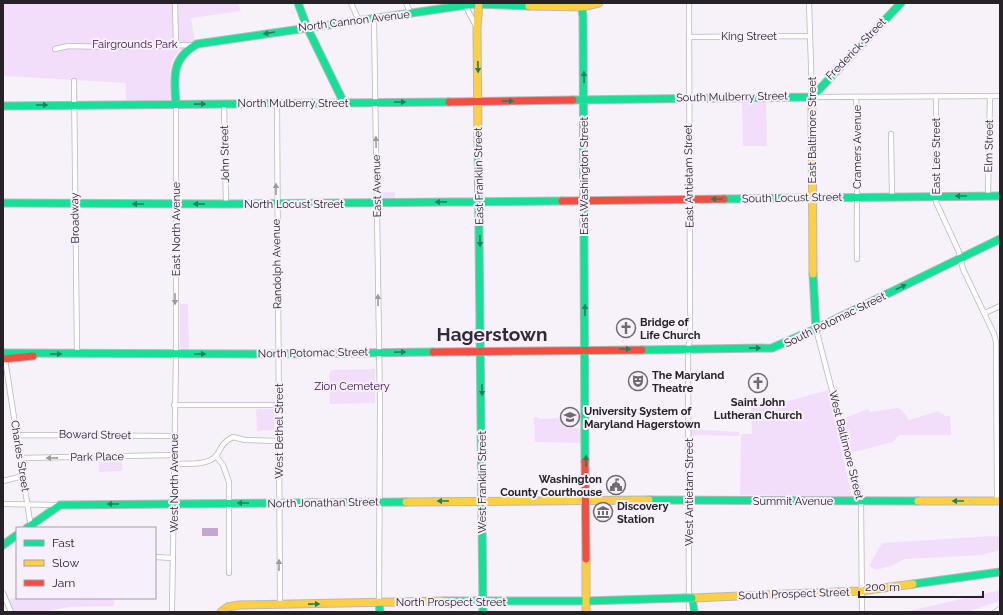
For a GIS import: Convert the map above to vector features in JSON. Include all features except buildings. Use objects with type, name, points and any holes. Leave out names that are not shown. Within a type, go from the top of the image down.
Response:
[{"type":"main road","points":[[298,3],[307,27],[344,103]]},
{"type":"main road","points":[[477,28],[479,3]]},
{"type":"main road","name":"North Cannon Avenue","points":[[176,104],[177,61],[182,53],[197,44],[307,27],[455,8],[464,4],[581,5],[599,3]]},
{"type":"main road","name":"Frederick Street","points":[[812,97],[901,3]]},
{"type":"main road","name":"East Washington Street","points":[[581,5],[584,100],[586,612]]},
{"type":"main road","name":"East Franklin Street","points":[[477,28],[482,352]]},
{"type":"main road","name":"South Mulberry Street","points":[[584,100],[688,97],[812,97]]},
{"type":"main road","name":"East Baltimore Street","points":[[812,97],[813,309],[816,329]]},
{"type":"main road","name":"North Mulberry Street","points":[[3,106],[584,100]]},
{"type":"main road","name":"South Locust Street","points":[[584,200],[1000,196]]},
{"type":"main road","name":"North Locust Street","points":[[3,203],[63,202],[75,204],[276,204],[584,200]]},
{"type":"main road","name":"South Potomac Street","points":[[586,349],[772,348],[816,329],[1000,240]]},
{"type":"main road","name":"North Potomac Street","points":[[4,357],[41,354],[279,354],[482,352],[586,349]]},
{"type":"main road","name":"West Franklin Street","points":[[482,352],[483,612]]},
{"type":"main road","name":"Summit Avenue","points":[[586,500],[861,502],[999,501]]},
{"type":"main road","name":"North Jonathan Street","points":[[60,505],[586,500]]},
{"type":"main road","points":[[30,527],[60,505]]},
{"type":"main road","points":[[3,545],[16,536]]},
{"type":"main road","name":"South Prospect Street","points":[[586,601],[861,591],[1000,572]]},
{"type":"main road","points":[[692,598],[694,612]]},
{"type":"main road","name":"North Prospect Street","points":[[221,612],[233,606],[280,604],[429,601],[586,601]]},
{"type":"main road","points":[[379,602],[380,612]]},
{"type":"street","points":[[175,3],[176,45]]},
{"type":"street","points":[[351,3],[358,21]]},
{"type":"street","points":[[406,3],[411,14]]},
{"type":"street","name":"East Antietam Street","points":[[688,349],[690,339],[688,97],[689,3]]},
{"type":"street","name":"East Baltimore Street","points":[[809,3],[812,97]]},
{"type":"street","name":"East Franklin Street","points":[[464,4],[477,28]]},
{"type":"street","name":"East Avenue","points":[[374,19],[381,570],[379,602]]},
{"type":"street","name":"King Street","points":[[689,36],[809,36]]},
{"type":"street","points":[[55,49],[68,46],[197,44]]},
{"type":"street","name":"Broadway","points":[[74,82],[73,105],[77,354]]},
{"type":"street","name":"Cramers Avenue","points":[[856,96],[858,135],[857,259]]},
{"type":"street","name":"East Lee Street","points":[[936,96],[935,196],[961,258],[963,269],[994,334],[996,342],[999,501]]},
{"type":"street","name":"Elm Street","points":[[988,196],[990,96]]},
{"type":"street","name":"South Mulberry Street","points":[[812,97],[1000,96]]},
{"type":"street","name":"John Street","points":[[224,103],[226,204]]},
{"type":"street","name":"Randolph Avenue","points":[[277,103],[276,204],[279,354]]},
{"type":"street","name":"East North Avenue","points":[[176,104],[176,354]]},
{"type":"street","points":[[891,134],[892,197]]},
{"type":"street","points":[[984,313],[1000,306]]},
{"type":"street","name":"West Baltimore Street","points":[[816,329],[861,502],[862,612]]},
{"type":"street","name":"West Antietam Street","points":[[688,349],[688,612]]},
{"type":"street","name":"West North Avenue","points":[[172,612],[175,464],[174,405],[176,354]]},
{"type":"street","name":"West Bethel Street","points":[[279,354],[278,406],[280,604]]},
{"type":"street","name":"Charles Street","points":[[4,357],[28,505],[30,527]]},
{"type":"street","points":[[174,405],[278,406]]},
{"type":"street","name":"Boward Street","points":[[17,435],[174,436]]},
{"type":"street","points":[[175,464],[202,463],[211,460],[216,456],[220,446],[233,438],[245,440],[279,440]]},
{"type":"street","name":"Park Place","points":[[20,458],[175,455]]},
{"type":"street","points":[[216,456],[227,472],[229,504],[229,573]]},
{"type":"street","points":[[3,481],[23,476]]},
{"type":"street","name":"North Jonathan Street","points":[[3,504],[60,505]]},
{"type":"street","points":[[156,557],[173,558]]},
{"type":"street","points":[[3,593],[11,612]]},
{"type":"street","points":[[995,612],[1000,609]]},
{"type":"green space","name":"Fairgrounds Park","points":[[3,3],[238,3],[241,11],[191,18],[195,41],[185,46],[178,52],[171,64],[171,100],[126,100],[126,83],[3,76]]},
{"type":"green space","points":[[766,102],[767,146],[743,146],[742,103]]},
{"type":"green space","points":[[381,192],[395,192],[395,199],[381,200]]},
{"type":"green space","points":[[180,304],[188,304],[189,350],[180,348]]},
{"type":"green space","name":"Zion Cemetery","points":[[375,369],[375,403],[330,404],[329,374],[332,370]]},
{"type":"green space","points":[[828,390],[852,497],[740,495],[741,434],[752,434],[751,404],[781,403]]},
{"type":"green space","points":[[898,408],[902,410],[909,420],[939,411],[939,413],[944,414],[944,416],[950,416],[951,435],[899,435],[893,442],[851,453],[842,419],[868,409],[870,412]]},
{"type":"green space","points":[[256,409],[274,409],[274,430],[257,431]]},
{"type":"green space","points":[[534,417],[538,417],[539,419],[561,418],[565,420],[567,428],[581,428],[581,443],[535,442]]},
{"type":"green space","points":[[690,429],[739,432],[739,436],[696,435],[690,437]]},
{"type":"green space","points":[[122,461],[122,471],[99,472],[99,462]]},
{"type":"green space","points":[[992,536],[1000,537],[1000,550],[982,555],[905,559],[891,566],[876,570],[869,566],[882,543]]},
{"type":"green space","points":[[1000,590],[1000,601],[967,612],[904,612]]},
{"type":"green space","points":[[16,597],[16,599],[114,599],[114,606],[69,607],[40,612],[14,612],[9,600]]},
{"type":"shaded area","points":[[202,528],[218,528],[218,536],[202,536]]},
{"type":"traffic: fast","points":[[298,3],[307,27],[344,103]]},
{"type":"traffic: fast","points":[[581,3],[583,16],[585,461]]},
{"type":"traffic: fast","points":[[812,97],[901,3]]},
{"type":"traffic: fast","points":[[176,104],[175,77],[178,62],[182,56],[197,44],[474,4],[529,6]]},
{"type":"traffic: fast","points":[[573,100],[812,97]]},
{"type":"traffic: fast","points":[[3,106],[449,102]]},
{"type":"traffic: fast","points":[[478,141],[483,612]]},
{"type":"traffic: fast","points":[[724,199],[1000,196]]},
{"type":"traffic: fast","points":[[3,203],[226,204],[562,201]]},
{"type":"traffic: fast","points":[[642,350],[772,348],[811,331],[1000,239]]},
{"type":"traffic: fast","points":[[813,274],[816,329]]},
{"type":"traffic: fast","points":[[3,353],[279,354],[433,352]]},
{"type":"traffic: fast","points":[[649,500],[918,501]]},
{"type":"traffic: fast","points":[[28,527],[60,505],[406,502]]},
{"type":"traffic: fast","points":[[3,545],[16,536]]},
{"type":"traffic: fast","points":[[913,584],[1000,572]]},
{"type":"traffic: fast","points":[[444,601],[586,601],[684,598]]},
{"type":"traffic: fast","points":[[684,598],[692,598]]},
{"type":"traffic: fast","points":[[692,598],[694,612]]},
{"type":"traffic: fast","points":[[379,603],[380,612]]},
{"type":"traffic: slow","points":[[478,141],[477,28],[479,3]]},
{"type":"traffic: slow","points":[[529,6],[582,7],[599,3]]},
{"type":"traffic: slow","points":[[812,97],[813,274]]},
{"type":"traffic: slow","points":[[406,502],[649,500]]},
{"type":"traffic: slow","points":[[918,501],[1000,501]]},
{"type":"traffic: slow","points":[[586,559],[586,612]]},
{"type":"traffic: slow","points":[[692,598],[861,591],[913,584]]},
{"type":"traffic: slow","points":[[221,612],[228,607],[239,605],[444,601]]},
{"type":"traffic: jam","points":[[449,102],[573,100]]},
{"type":"traffic: jam","points":[[562,201],[724,199]]},
{"type":"traffic: jam","points":[[433,352],[642,350]]},
{"type":"traffic: jam","points":[[3,359],[33,356]]},
{"type":"traffic: jam","points":[[585,461],[586,559]]},
{"type":"place","name":"Bridge of Life Church","points":[[626,328]]},
{"type":"place","name":"The Maryland Theatre","points":[[638,381]]},
{"type":"place","name":"Saint John Lutheran Church","points":[[758,383]]},
{"type":"place","name":"University System of Maryland Hagerstown","points":[[570,417]]},
{"type":"place","name":"Washington County Courthouse","points":[[616,485]]},
{"type":"place","name":"Discovery Station","points":[[603,512]]},
{"type":"district","name":"Hagerstown","points":[[492,334]]}]
